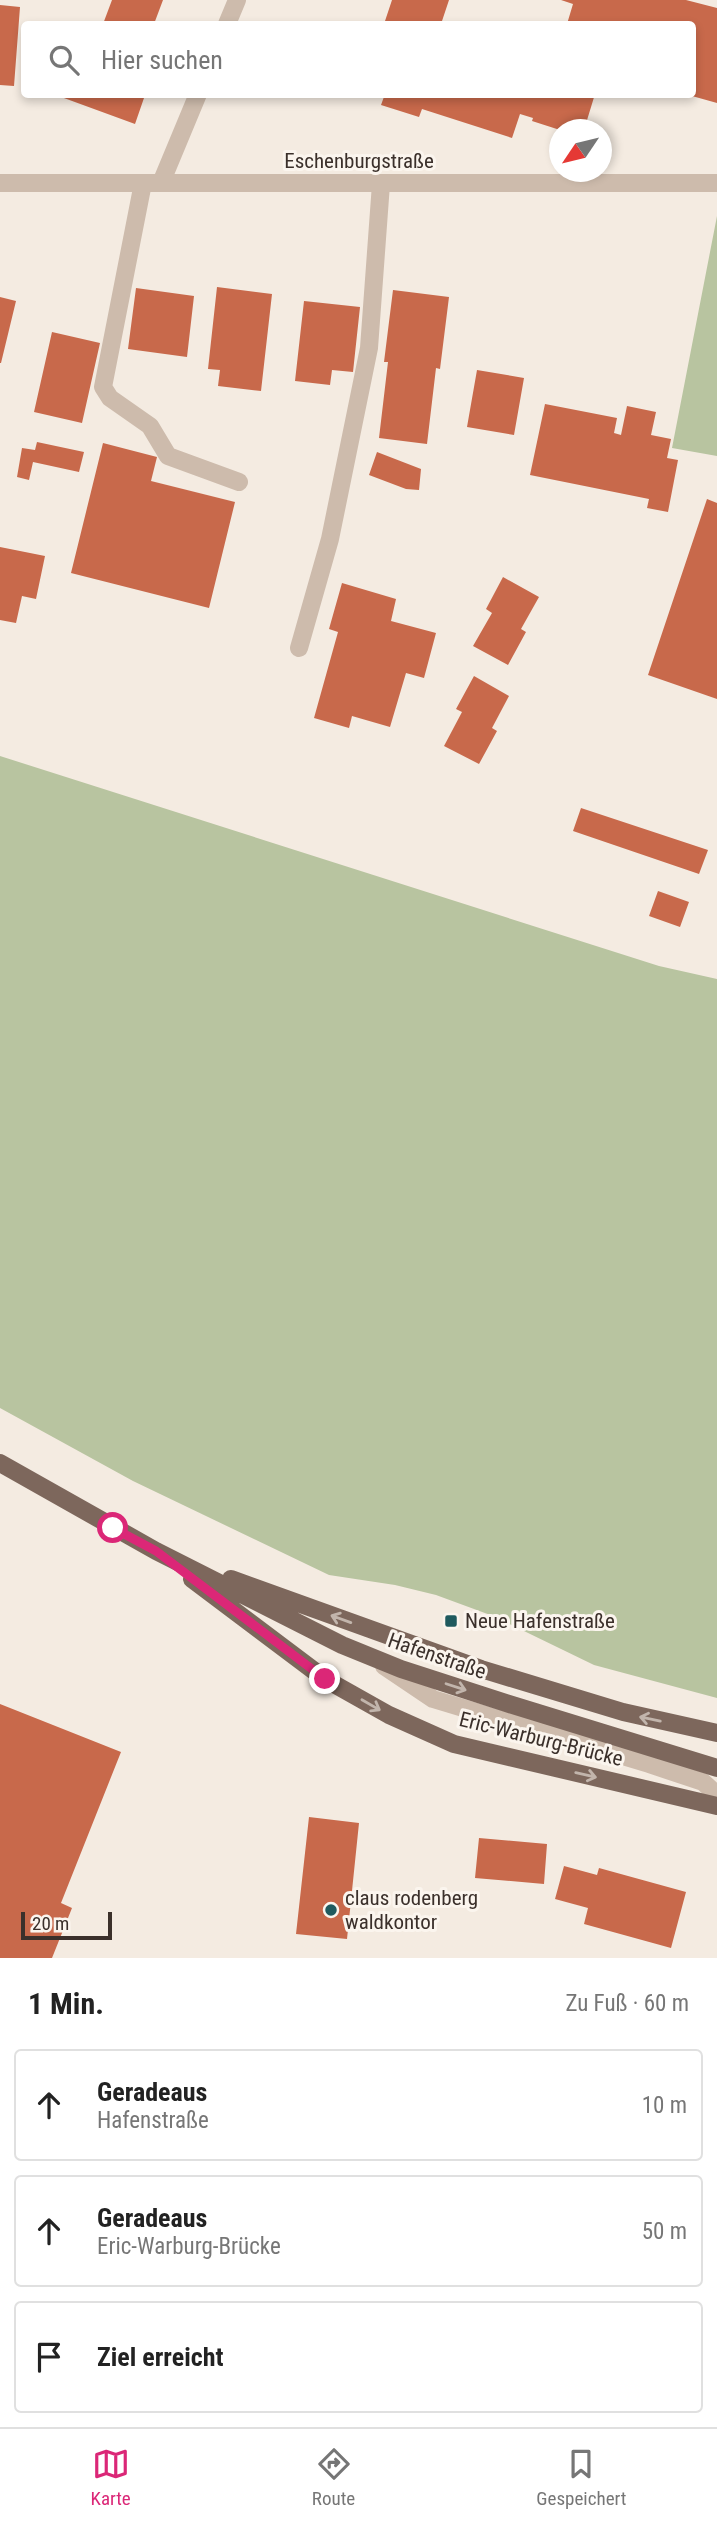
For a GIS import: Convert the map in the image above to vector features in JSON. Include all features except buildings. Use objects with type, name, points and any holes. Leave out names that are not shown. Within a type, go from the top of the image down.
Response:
[{"type":"main road","name":"Hafenstraße","points":[[0,1463],[113,1528],[342,1646],[506,1703],[712,1767]]},
{"type":"main road","name":"Hafenstraße","points":[[156,1551],[481,1669],[623,1712],[717,1733]]},
{"type":"main road","name":"Eric-Warburg-Brücke","points":[[156,1551],[325,1679],[389,1715],[454,1744],[717,1806]]},
{"type":"street","points":[[228,21],[237,0]]},
{"type":"street","points":[[196,98],[152,183],[103,387],[110,398],[150,426],[168,456],[239,482]]},
{"type":"street","name":"Eschenburgstraße","points":[[0,183],[717,183]]},
{"type":"street","points":[[299,648],[330,539],[369,348],[380,184]]},
{"type":"street","points":[[369,1656],[433,1699],[703,1782],[717,1795]]},
{"type":"green space","points":[[717,216],[717,456],[672,448]]},
{"type":"green space","points":[[0,756],[659,966],[717,979],[717,1698],[594,1665],[493,1616],[436,1595],[395,1585],[329,1575],[133,1481],[0,1408]]},
{"type":"place","name":"Neue Hafenstraße","points":[[451,1621]]},
{"type":"place","name":"claus rodenberg waldkontor","points":[[331,1910]]},
{"type":"route","points":[[113,1528],[156,1551],[325,1679]]}]
